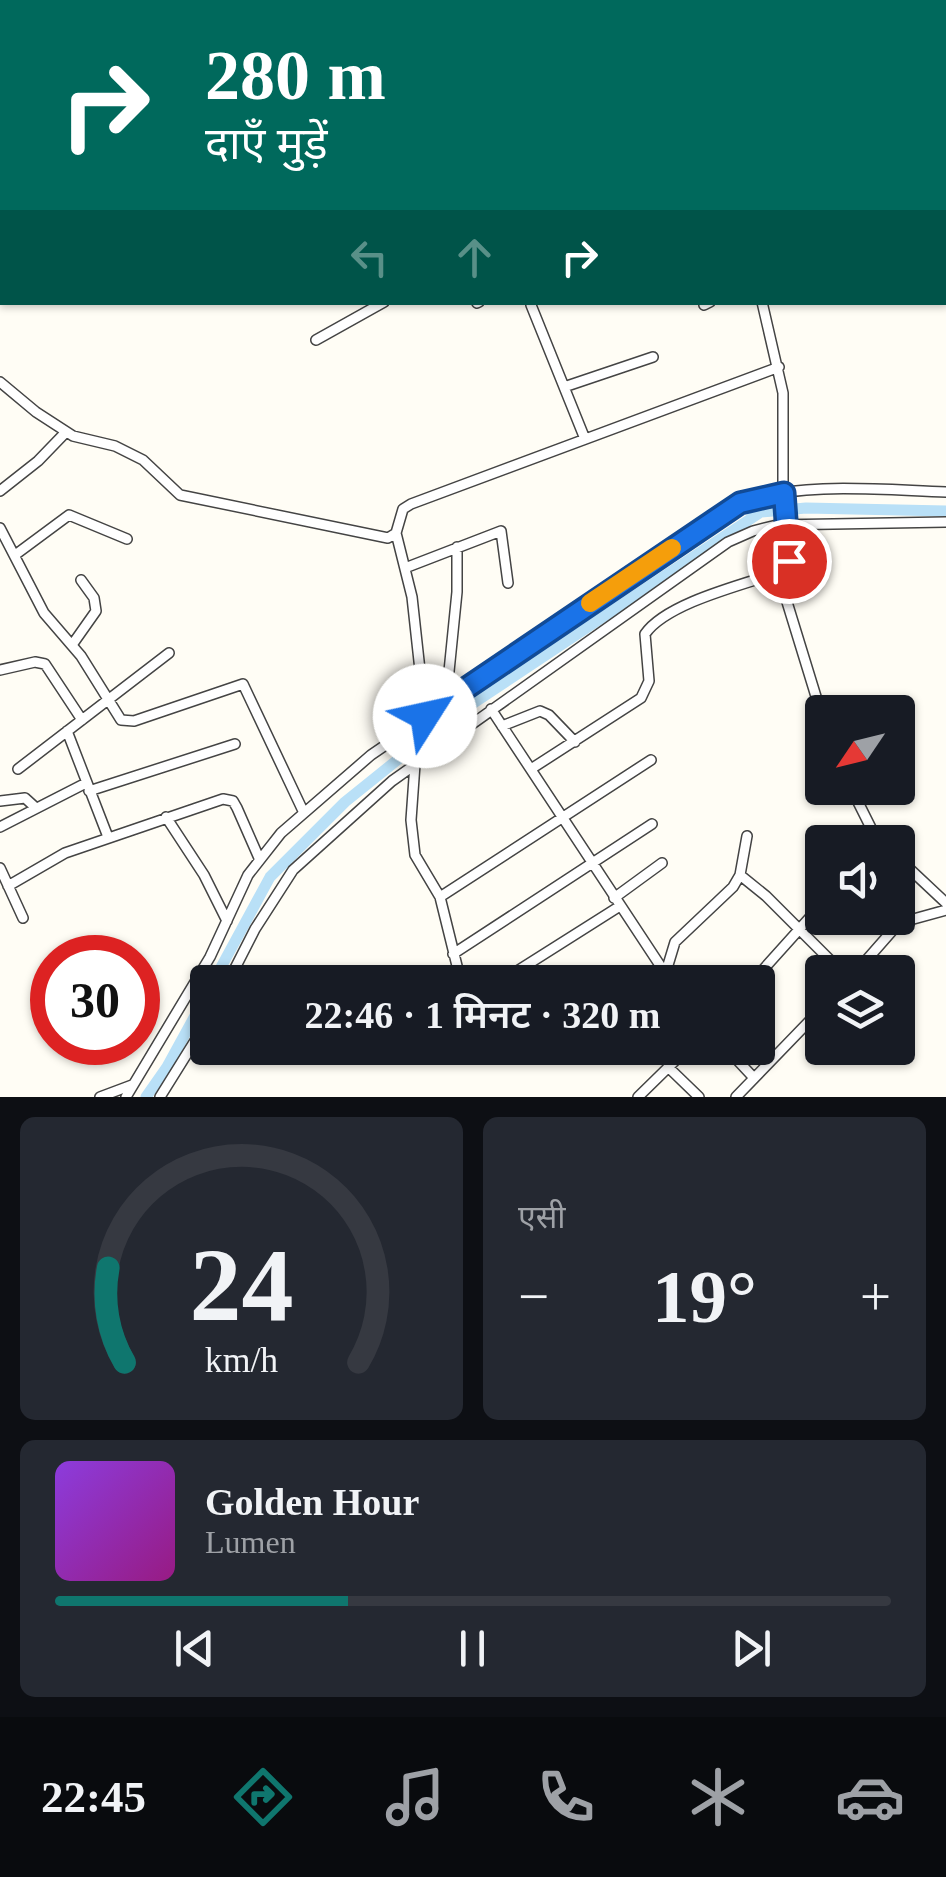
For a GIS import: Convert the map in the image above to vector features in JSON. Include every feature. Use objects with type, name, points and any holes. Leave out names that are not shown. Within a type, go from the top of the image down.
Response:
[{"type":"street","points":[[316,340],[379,305]]},
{"type":"street","points":[[531,305],[585,439]]},
{"type":"street","points":[[763,305],[780,367],[784,410],[787,602],[816,695]]},
{"type":"street","points":[[564,387],[653,356]]},
{"type":"street","points":[[425,716],[412,597],[396,533],[400,514],[412,504],[780,367]]},
{"type":"street","points":[[0,382],[66,432],[136,455],[180,495],[388,538],[396,533]]},
{"type":"street","points":[[0,491],[66,432]]},
{"type":"street","points":[[126,1097],[202,970],[259,858],[304,812],[370,755],[723,513],[749,500],[784,495],[946,492]]},
{"type":"street","points":[[15,555],[69,516],[127,539]]},
{"type":"street","points":[[237,965],[293,870],[340,825],[491,708],[728,542],[753,530],[785,522],[946,522]]},
{"type":"street","points":[[0,528],[44,613],[72,645],[118,716],[126,722],[244,684],[304,812]]},
{"type":"street","points":[[405,568],[501,532],[508,583]]},
{"type":"street","points":[[446,701],[457,592],[457,547]]},
{"type":"street","points":[[530,769],[642,698],[649,682],[644,642],[652,625],[697,602],[789,569]]},
{"type":"street","points":[[72,645],[96,611],[94,598],[81,580]]},
{"type":"street","points":[[18,769],[170,652]]},
{"type":"street","points":[[0,670],[35,662],[45,664],[82,720]]},
{"type":"street","points":[[491,708],[659,965]]},
{"type":"street","points":[[502,726],[540,711],[575,742]]},
{"type":"street","points":[[68,731],[108,836]]},
{"type":"street","points":[[0,828],[88,787],[235,744]]},
{"type":"street","points":[[440,897],[651,760]]},
{"type":"street","points":[[416,764],[411,820],[414,848],[420,868],[440,897],[457,965]]},
{"type":"street","points":[[0,801],[26,798],[36,808]]},
{"type":"street","points":[[8,886],[64,853],[228,798],[237,808],[259,858]]},
{"type":"street","points":[[166,817],[204,874],[227,921]]},
{"type":"street","points":[[454,954],[652,824]]},
{"type":"street","points":[[671,965],[676,942],[740,876],[746,836]]},
{"type":"street","points":[[525,965],[617,902],[662,863]]},
{"type":"street","points":[[0,868],[24,918]]},
{"type":"street","points":[[915,875],[946,907],[915,915]]},
{"type":"street","points":[[740,876],[766,896],[825,955]]},
{"type":"street","points":[[768,965],[805,925]]},
{"type":"street","points":[[869,955],[884,935]]},
{"type":"street","points":[[736,1097],[805,1026]]},
{"type":"street","points":[[160,1097],[190,1049]]},
{"type":"street","points":[[742,1065],[754,1078]]},
{"type":"street","points":[[638,1097],[668,1067],[699,1097]]},
{"type":"street","points":[[100,1097],[134,1084]]},
{"type":"waterway","points":[[222,965],[270,877],[345,802],[442,724],[761,512],[806,508],[946,511]]},
{"type":"waterway","points":[[146,1097],[190,1025]]},
{"type":"slow traffic","points":[[590,603],[672,548]]},
{"type":"route","points":[[425,716],[740,503],[784,493],[789,561]]}]
